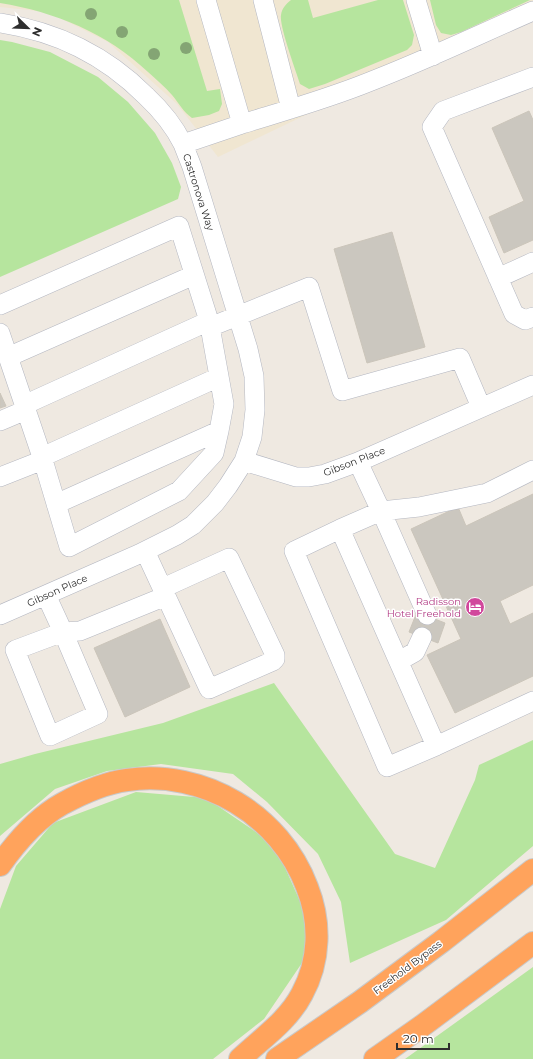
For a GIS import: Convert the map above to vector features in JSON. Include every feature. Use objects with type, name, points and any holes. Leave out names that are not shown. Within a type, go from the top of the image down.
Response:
[{"type":"highway","points":[[0,864],[12,847],[27,831],[61,804],[83,793],[127,780],[152,778],[176,780],[201,786],[228,798],[260,819],[287,848],[302,872],[312,898],[316,920],[316,954],[310,978],[302,995],[291,1011],[281,1023],[240,1059]]},
{"type":"highway","name":"Freehold Bypass","points":[[277,1059],[372,993],[441,942],[533,870]]},
{"type":"highway","points":[[375,1059],[422,1026],[533,942]]},
{"type":"street","points":[[206,0],[242,124]]},
{"type":"street","points":[[263,0],[291,109]]},
{"type":"street","points":[[416,0],[433,56]]},
{"type":"street","points":[[183,144],[368,83],[433,56],[533,11]]},
{"type":"street","name":"Castronova Way","points":[[0,23],[42,32],[66,40],[89,51],[117,70],[134,84],[168,120],[183,144],[192,167],[248,349],[254,376],[255,410],[252,437],[244,461]]},
{"type":"street","points":[[533,77],[443,112],[432,127],[514,314],[525,320],[533,317]]},
{"type":"street","points":[[0,305],[179,226],[209,324],[224,404],[214,454],[179,491],[69,547],[42,459],[0,333]]},
{"type":"street","points":[[498,278],[533,262]]},
{"type":"street","points":[[8,357],[194,275]]},
{"type":"street","points":[[0,421],[25,407],[209,324],[237,316],[309,288],[342,391],[460,358],[481,407]]},
{"type":"street","points":[[0,477],[219,377]]},
{"type":"street","name":"Gibson Place","points":[[0,615],[145,551],[193,525],[228,486],[244,461],[296,477],[309,477],[325,474],[358,462],[533,384]]},
{"type":"street","points":[[56,504],[219,431]]},
{"type":"street","points":[[358,462],[427,615]]},
{"type":"street","points":[[533,470],[487,493],[419,507],[381,511],[294,551],[387,767],[533,701]]},
{"type":"street","points":[[340,529],[436,746]]},
{"type":"street","points":[[46,595],[64,632],[98,714],[50,736],[16,650],[64,632],[80,631],[164,592],[230,558],[275,655],[275,659],[209,688],[164,592],[145,551]]},
{"type":"street","points":[[399,661],[415,652],[422,637]]},
{"type":"shaded area","points":[[0,0],[533,0],[533,6],[218,157],[177,104],[108,42],[48,12],[0,7]]},
{"type":"green space","points":[[0,0],[179,0],[207,91],[220,89],[222,104],[219,111],[209,115],[192,118],[160,83],[132,58],[98,35],[79,26],[41,12],[0,3]]},
{"type":"green space","points":[[291,0],[308,0],[313,18],[378,0],[403,0],[414,35],[412,45],[407,50],[325,84],[309,89],[300,84],[288,49],[281,21],[284,6]]},
{"type":"green space","points":[[430,0],[530,0],[461,32],[451,35],[441,33],[436,25]]},
{"type":"green space","points":[[0,40],[50,52],[98,77],[128,102],[155,133],[172,163],[181,187],[178,199],[0,277]]},
{"type":"green space","points":[[274,683],[395,854],[435,868],[475,780],[479,765],[533,740],[533,846],[446,920],[350,963],[341,902],[318,854],[267,802],[233,774],[161,764],[107,771],[55,789],[0,836],[0,764],[163,723]]},
{"type":"green space","points":[[136,792],[206,798],[275,845],[307,917],[306,957],[264,1019],[213,1059],[0,1059],[0,909],[16,866],[53,823]]},
{"type":"green space","points":[[533,967],[533,1059],[405,1059]]},
{"type":"building","points":[[529,111],[533,120],[533,240],[504,253],[489,217],[524,201],[492,128]]},
{"type":"building","points":[[392,232],[425,347],[367,363],[334,249]]},
{"type":"building","points":[[0,393],[6,406],[0,408]]},
{"type":"building","name":"Radisson Hotel Freehold","points":[[533,494],[533,585],[500,601],[510,624],[533,613],[533,676],[455,713],[427,655],[461,639],[411,529],[458,507],[466,526]]},
{"type":"building","points":[[417,612],[445,623],[438,643],[409,632]]},
{"type":"building","points":[[160,619],[190,687],[125,717],[94,648]]},
{"type":"place","name":"Radisson Hotel Freehold","points":[[475,607]]}]
